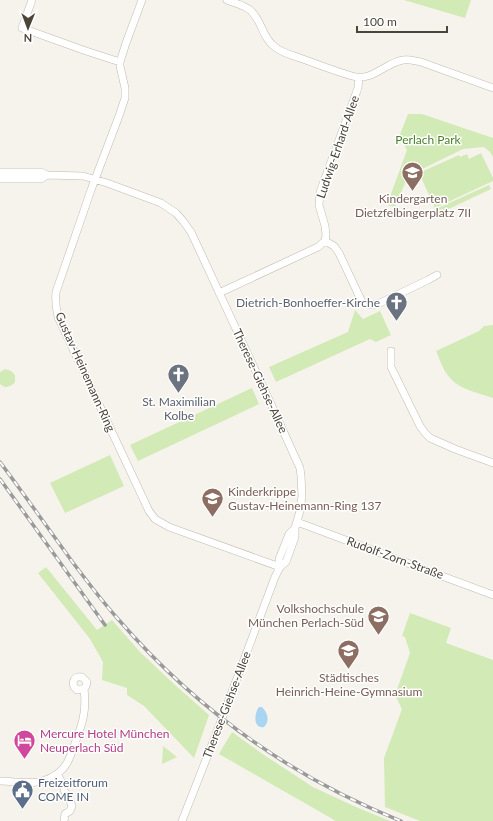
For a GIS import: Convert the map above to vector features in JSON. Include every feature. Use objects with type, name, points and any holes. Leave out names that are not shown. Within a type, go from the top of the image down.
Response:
[{"type":"street","points":[[32,0],[22,28],[120,62]]},
{"type":"street","name":"Gustav-Heinemann-Ring","points":[[142,0],[120,62],[125,88],[125,98],[56,292],[56,309],[58,317],[78,361],[149,511],[155,519],[169,527],[280,567]]},
{"type":"street","points":[[227,0],[249,9],[256,17],[268,41],[275,48],[333,70],[359,78],[368,76],[400,60],[409,59],[493,88]]},
{"type":"street","name":"Ludwig-Erhard-Allee","points":[[325,241],[325,226],[319,205],[320,192],[358,88],[359,78]]},
{"type":"street","name":"Therese-Giehse-Allee","points":[[0,172],[41,172],[47,175],[83,176],[96,179],[161,203],[176,213],[191,232],[300,468],[302,488],[300,511],[293,543],[286,562],[280,567],[275,577],[182,821]]},
{"type":"street","name":"Therese-Giehse-Allee","points":[[0,178],[41,178],[47,175]]},
{"type":"street","points":[[219,293],[318,247],[325,241],[334,246],[339,253],[362,302],[365,304],[373,305],[380,303],[437,275]]},
{"type":"street","points":[[391,351],[391,367],[420,426],[425,433],[430,438],[443,444],[493,463]]},
{"type":"street","name":"Rudolf-Zorn-Straße","points":[[296,525],[493,595]]},
{"type":"street","points":[[0,781],[39,782],[57,774],[67,764],[84,716],[86,704],[84,689]]},
{"type":"street","points":[[57,774],[72,803],[70,811],[65,814],[64,821]]},
{"type":"green space","points":[[404,0],[471,0],[465,18]]},
{"type":"green space","name":"Perlach Park","points":[[408,114],[422,114],[493,138],[493,157],[484,147],[463,149],[408,176],[395,207],[387,205],[407,150],[399,137]]},
{"type":"green space","points":[[481,153],[493,181],[435,208],[419,173],[459,155],[460,157],[467,154],[469,159]]},
{"type":"green space","points":[[489,185],[491,189],[438,214],[436,209]]},
{"type":"green space","points":[[355,310],[363,319],[380,311],[391,335],[376,342],[370,339],[276,382],[269,367],[348,332]]},
{"type":"green space","points":[[493,325],[493,398],[470,391],[455,383],[446,373],[436,351],[479,331],[484,326]]},
{"type":"green space","points":[[5,369],[11,371],[15,375],[15,382],[8,387],[0,384],[0,372]]},
{"type":"green space","points":[[252,388],[259,404],[138,461],[130,445]]},
{"type":"green space","points":[[110,455],[124,486],[65,513],[50,483]]},
{"type":"green space","points":[[46,567],[97,630],[112,620],[140,652],[209,715],[194,758],[144,706],[127,695],[127,688],[102,680],[103,662],[90,639],[38,573]]},
{"type":"green space","points":[[410,613],[451,628],[446,643],[493,660],[493,821],[420,821],[385,807],[384,758],[402,709],[395,695],[410,653],[405,637],[402,636]]},
{"type":"green space","points":[[232,732],[313,787],[390,821],[336,821],[219,754]]},
{"type":"green space","points":[[163,746],[177,757],[162,764]]},
{"type":"water","points":[[259,707],[262,707],[267,714],[268,720],[264,727],[258,726],[256,723],[255,716]]},
{"type":"railway","points":[[0,462],[71,560],[100,597],[118,619],[179,682],[247,737],[283,761],[360,803],[401,821]]},
{"type":"railway","points":[[0,479],[105,625]]},
{"type":"place","name":"Kindergarten Dietzfelbingerplatz 7II","points":[[413,192]]},
{"type":"place","name":"Dietrich-Bonhoeffer-Kirche","points":[[396,322]]},
{"type":"place","name":"St. Maximilian Kolbe","points":[[179,394]]},
{"type":"place","name":"Kinderkrippe Gustav-Heinemann-Ring 137","points":[[213,518]]},
{"type":"place","name":"Volkshochschule München Perlach-Süd","points":[[379,636]]},
{"type":"place","name":"Städtisches Heinrich-Heine-Gymnasium","points":[[349,670]]},
{"type":"place","name":"Mercure Hotel München Neuperlach Süd","points":[[25,760]]},
{"type":"place","name":"Freizeitforum COME IN","points":[[22,810]]}]
